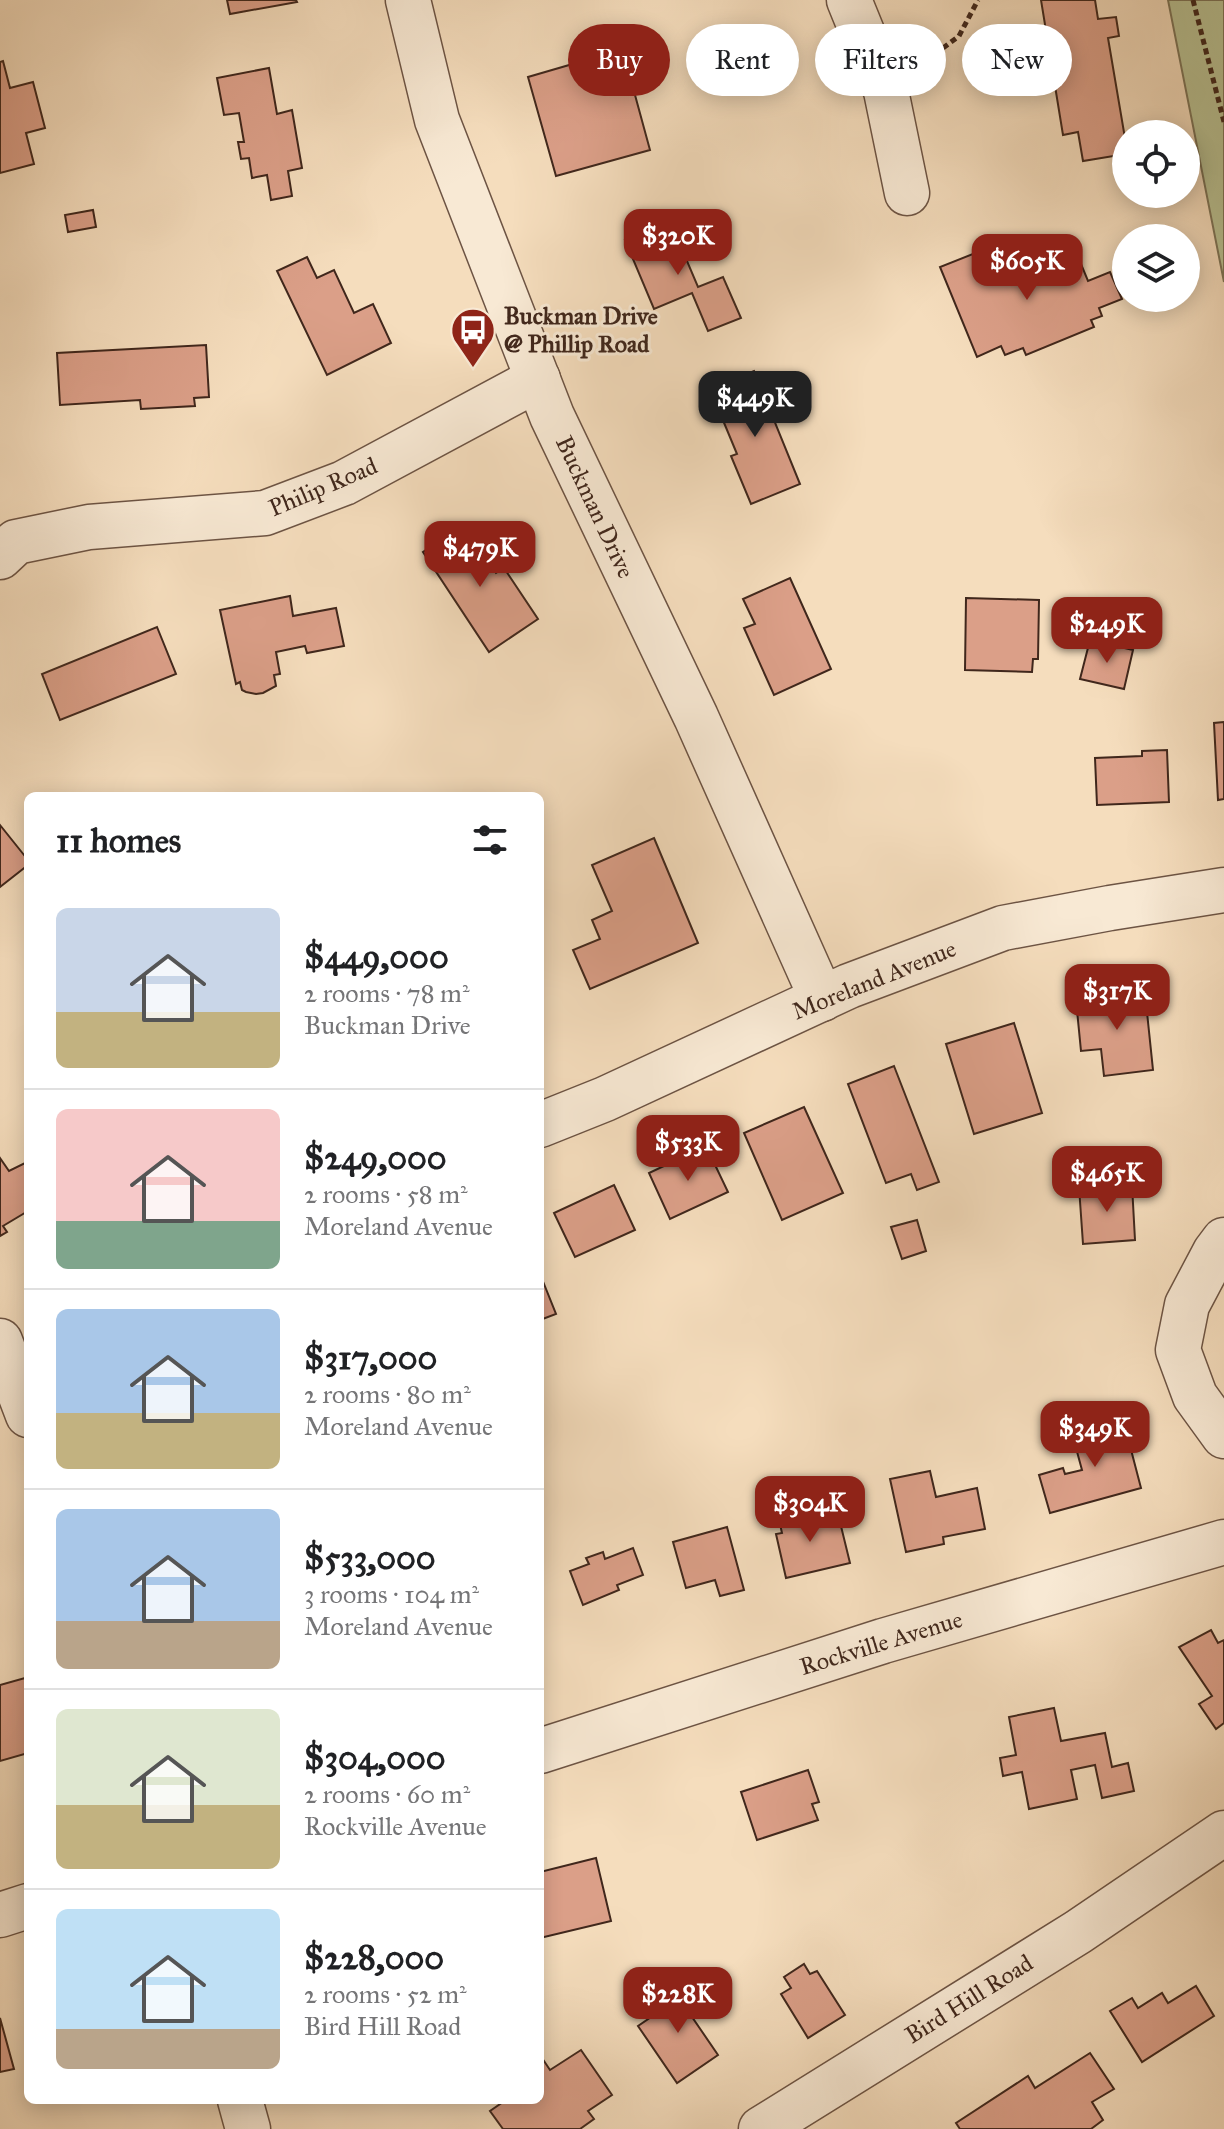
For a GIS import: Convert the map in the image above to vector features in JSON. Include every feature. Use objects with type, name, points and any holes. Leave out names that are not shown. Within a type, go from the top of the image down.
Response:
[{"type":"street","name":"Buckman Drive","points":[[408,0],[437,120],[552,416],[696,717],[822,999]]},
{"type":"street","points":[[849,0],[859,24]]},
{"type":"street","points":[[887,96],[907,193]]},
{"type":"street","name":"Philip Road","points":[[1,552],[16,542],[89,527],[265,513],[344,483],[538,379]]},
{"type":"street","name":"Moreland Avenue","points":[[544,1123],[605,1099],[849,986],[1003,928],[1224,890]]},
{"type":"street","points":[[1224,1240],[1187,1305],[1178,1350],[1195,1396],[1224,1436]]},
{"type":"street","points":[[24,1327],[0,1338],[24,1404]]},
{"type":"street","name":"Rockville Avenue","points":[[544,1750],[883,1641],[1224,1542]]},
{"type":"street","name":"Bird Hill Road","points":[[761,2129],[1078,1932],[1224,1833]]},
{"type":"street","points":[[0,1915],[24,1907]]},
{"type":"street","points":[[241,2104],[248,2129]]},
{"type":"path","points":[[946,46],[959,36],[978,0]]},
{"type":"path","points":[[1193,0],[1224,122]]},
{"type":"green space","points":[[1168,0],[1224,0],[1224,282],[1200,161],[1200,120],[1192,120]]},
{"type":"building","points":[[227,0],[296,0],[297,2],[230,14]]},
{"type":"building","points":[[1041,0],[1095,0],[1098,19],[1116,17],[1119,36],[1108,38],[1122,120],[1112,120],[1112,156],[1083,161],[1078,132],[1063,135],[1057,96],[1072,96],[1072,24],[1045,24]]},
{"type":"building","points":[[3,61],[10,88],[33,82],[45,128],[26,133],[34,164],[0,173],[0,62]]},
{"type":"building","points":[[568,65],[568,96],[635,96],[650,150],[556,176],[528,77]]},
{"type":"building","points":[[269,68],[277,114],[292,110],[302,168],[288,171],[292,196],[271,200],[267,175],[252,178],[249,158],[241,159],[238,142],[244,142],[239,113],[224,115],[217,78]]},
{"type":"building","points":[[93,210],[96,227],[68,232],[65,215]]},
{"type":"building","points":[[670,221],[698,287],[723,277],[741,318],[708,331],[692,293],[654,309],[625,240]]},
{"type":"building","points":[[1074,247],[1088,281],[1110,272],[1112,303],[1099,308],[1102,316],[1091,320],[1094,327],[1026,355],[1023,348],[1005,355],[1001,346],[977,357],[940,267],[983,250],[994,279]]},
{"type":"building","points":[[307,257],[317,278],[334,270],[354,313],[373,304],[391,343],[327,375],[277,271]]},
{"type":"building","points":[[206,345],[209,397],[194,398],[195,406],[141,409],[140,400],[60,405],[57,353]]},
{"type":"building","points":[[754,371],[800,484],[751,504],[731,456],[737,454],[710,389]]},
{"type":"building","points":[[463,525],[496,573],[504,568],[538,619],[489,652],[423,552]]},
{"type":"building","points":[[790,578],[831,669],[774,695],[744,628],[755,624],[743,599]]},
{"type":"building","points":[[290,596],[293,616],[336,608],[344,646],[307,653],[305,646],[276,652],[280,674],[274,675],[276,686],[263,693],[246,692],[242,690],[240,682],[236,684],[220,610]]},
{"type":"building","points":[[966,598],[1039,600],[1038,659],[1033,659],[1032,672],[965,670]]},
{"type":"building","points":[[157,627],[176,674],[60,720],[42,674]]},
{"type":"building","points":[[1090,640],[1133,650],[1124,689],[1080,679]]},
{"type":"building","points":[[1224,722],[1224,799],[1218,800],[1214,723]]},
{"type":"building","points":[[1167,750],[1169,802],[1097,805],[1095,758],[1142,756],[1142,751]]},
{"type":"building","points":[[0,825],[24,855],[24,868],[0,887]]},
{"type":"building","points":[[654,838],[698,943],[590,989],[573,950],[600,939],[592,920],[612,911],[592,865]]},
{"type":"building","points":[[1145,993],[1153,1070],[1104,1076],[1101,1049],[1081,1051],[1076,1000]]},
{"type":"building","points":[[1014,1023],[1042,1113],[974,1134],[946,1044]]},
{"type":"building","points":[[894,1066],[939,1182],[917,1190],[911,1174],[886,1183],[848,1084]]},
{"type":"building","points":[[804,1107],[843,1193],[782,1220],[744,1133]]},
{"type":"building","points":[[706,1146],[728,1192],[670,1219],[649,1173]]},
{"type":"building","points":[[0,1158],[9,1171],[24,1164],[24,1213],[3,1226],[7,1232],[0,1236]]},
{"type":"building","points":[[614,1185],[635,1230],[575,1257],[554,1213]]},
{"type":"building","points":[[1132,1185],[1135,1240],[1083,1244],[1079,1187]]},
{"type":"building","points":[[917,1220],[926,1251],[902,1259],[891,1227]]},
{"type":"building","points":[[544,1284],[556,1314],[544,1318]]},
{"type":"building","points":[[1128,1418],[1134,1440],[1129,1442],[1141,1488],[1050,1513],[1039,1475],[1063,1468],[1065,1474],[1082,1470],[1076,1448],[1090,1443],[1086,1429]]},
{"type":"building","points":[[930,1471],[936,1497],[977,1488],[985,1529],[943,1537],[944,1544],[906,1552],[890,1479]]},
{"type":"building","points":[[802,1505],[806,1526],[839,1518],[850,1563],[786,1578],[776,1534],[782,1533],[777,1511]]},
{"type":"building","points":[[727,1527],[744,1590],[720,1596],[715,1580],[686,1588],[673,1542]]},
{"type":"building","points":[[633,1548],[643,1575],[617,1585],[619,1590],[583,1605],[570,1571],[589,1564],[586,1558],[603,1552],[605,1559]]},
{"type":"building","points":[[1211,1630],[1218,1643],[1224,1640],[1224,1723],[1216,1729],[1199,1704],[1212,1696],[1179,1647]]},
{"type":"building","points":[[24,1678],[24,1754],[0,1761],[0,1685]]},
{"type":"building","points":[[1054,1708],[1061,1741],[1105,1733],[1112,1767],[1128,1763],[1134,1791],[1102,1798],[1095,1765],[1071,1770],[1077,1799],[1029,1809],[1022,1772],[1003,1776],[1000,1758],[1016,1755],[1009,1717]]},
{"type":"building","points":[[808,1770],[819,1802],[812,1804],[818,1820],[757,1840],[741,1792]]},
{"type":"building","points":[[596,1858],[611,1921],[544,1937],[544,1871]]},
{"type":"building","points":[[804,1964],[810,1974],[817,1971],[845,2015],[808,2038],[781,1994],[791,1988],[784,1977]]},
{"type":"building","points":[[681,1984],[698,2008],[690,2014],[718,2055],[677,2083],[638,2026],[657,2013],[651,2005]]},
{"type":"building","points":[[1196,1986],[1214,2016],[1142,2062],[1110,2011],[1132,1998],[1138,2008],[1162,1993],[1168,2003]]},
{"type":"building","points":[[0,2018],[14,2069],[0,2072]]},
{"type":"building","points":[[581,2050],[612,2095],[588,2111],[594,2119],[580,2129],[503,2129],[490,2111],[500,2104],[544,2104],[544,2061],[550,2070]]},
{"type":"building","points":[[1090,2053],[1114,2089],[1092,2102],[1103,2120],[1091,2129],[960,2129],[956,2123],[1028,2076],[1035,2088]]},
{"type":"place","name":"Buckman Drive @ Phillip Road","points":[[473,369]]}]
